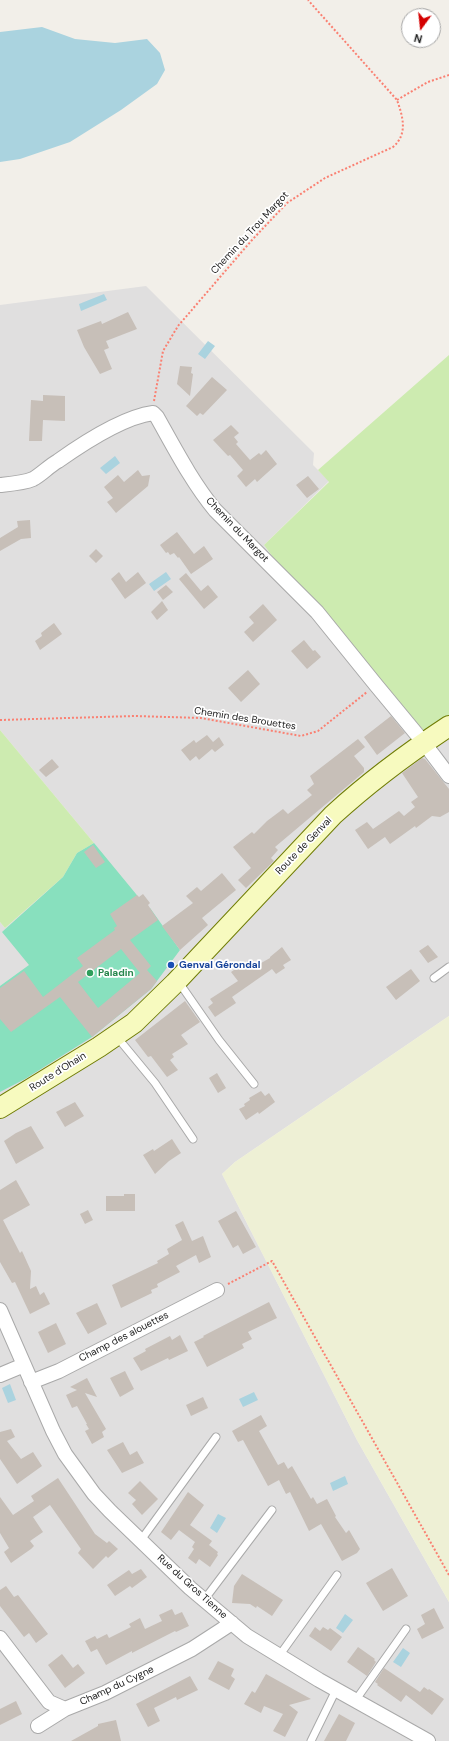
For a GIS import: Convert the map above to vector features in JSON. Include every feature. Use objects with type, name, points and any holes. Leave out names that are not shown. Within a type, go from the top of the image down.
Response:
[{"type":"main road","name":"Route de Genval","points":[[176,982],[333,815],[355,795],[449,726]]},
{"type":"main road","name":"Route d'Ohain","points":[[0,1108],[49,1079],[116,1035],[134,1022],[176,982]]},
{"type":"street","points":[[0,485],[32,479],[74,449],[97,436],[124,423],[146,414],[153,413]]},
{"type":"street","name":"Chemin du Margot","points":[[153,413],[157,417],[195,484],[215,510],[317,612],[424,743],[449,776]]},
{"type":"street","name":"Champ des alouettes","points":[[31,1382],[58,1371],[217,1290]]},
{"type":"street","name":"Rue du Gros Tienne","points":[[0,1310],[53,1431],[76,1470],[94,1494],[204,1600],[247,1636],[336,1690],[428,1741]]},
{"type":"street","points":[[0,1375],[24,1365]]},
{"type":"street","name":"Champ du Cygne","points":[[38,1726],[64,1709],[105,1693],[192,1649],[232,1623]]},
{"type":"street","points":[[0,1638],[49,1702],[64,1709]]},
{"type":"lane","points":[[434,978],[449,967]]},
{"type":"lane","points":[[176,982],[254,1084]]},
{"type":"lane","points":[[116,1035],[155,1083],[194,1139]]},
{"type":"lane","points":[[141,1540],[216,1437]]},
{"type":"lane","points":[[204,1600],[272,1510]]},
{"type":"lane","points":[[279,1656],[337,1575]]},
{"type":"lane","points":[[356,1701],[406,1629]]},
{"type":"lane","points":[[311,1741],[336,1690]]},
{"type":"path","name":"Chemin du Trou Margot","points":[[153,413],[154,392],[162,351],[178,326],[242,251],[286,203],[325,178],[368,157],[383,152],[397,143],[403,133],[404,118],[398,100],[308,0]]},
{"type":"path","points":[[398,100],[428,82],[449,75]]},
{"type":"path","name":"Chemin des Brouettes","points":[[0,720],[135,716],[201,718],[302,736],[318,731],[376,686]]},
{"type":"path","points":[[217,1290],[272,1261],[449,1575]]},
{"type":"shaded area","points":[[146,286],[314,453],[313,465],[329,481],[264,545],[309,606],[449,721],[449,1016],[235,1162],[222,1174],[357,1440],[449,1602],[449,1741],[0,1741],[0,922],[5,928],[63,877],[77,853],[94,843],[0,730],[0,305]]},
{"type":"green space","points":[[449,355],[449,721],[420,740],[309,606],[264,545],[329,482],[318,470]]},
{"type":"green space","points":[[0,730],[94,843],[77,853],[63,877],[5,928],[0,922]]},
{"type":"green space","name":"Paladin","points":[[94,843],[147,909],[150,908],[180,950],[151,989],[92,1037],[25,1079],[0,1092],[0,986],[29,965],[2,932],[63,877],[77,853]]},
{"type":"green space","points":[[449,1016],[449,1602],[357,1440],[222,1174],[235,1162]]},
{"type":"water","points":[[42,27],[75,39],[115,43],[147,39],[160,53],[165,70],[157,84],[121,110],[70,142],[20,159],[0,162],[0,32]]},
{"type":"water","points":[[104,294],[107,300],[81,311],[79,304]]},
{"type":"water","points":[[208,341],[215,346],[205,359],[198,354]]},
{"type":"water","points":[[115,456],[120,463],[106,474],[100,468]]},
{"type":"water","points":[[166,572],[171,579],[154,591],[149,584]]},
{"type":"water","points":[[10,1384],[16,1400],[8,1403],[2,1388]]},
{"type":"water","points":[[254,1392],[258,1400],[243,1407],[239,1399]]},
{"type":"water","points":[[345,1476],[348,1484],[333,1491],[330,1483]]},
{"type":"water","points":[[218,1514],[226,1518],[217,1533],[210,1528]]},
{"type":"water","points":[[345,1614],[353,1620],[343,1633],[336,1628]]},
{"type":"water","points":[[403,1648],[410,1653],[401,1667],[393,1662]]},
{"type":"building","points":[[128,312],[137,329],[106,341],[109,348],[104,350],[112,369],[100,374],[84,347],[77,330],[101,321],[102,324]]},
{"type":"building","points":[[180,366],[192,367],[191,373],[193,374],[190,396],[177,384]]},
{"type":"building","points":[[212,377],[227,390],[203,415],[200,413],[197,416],[186,406]]},
{"type":"building","points":[[43,395],[65,396],[65,421],[43,420],[42,441],[29,441],[31,400],[43,401]]},
{"type":"building","points":[[231,425],[239,433],[234,437],[238,442],[236,444],[250,460],[259,453],[261,455],[266,450],[277,464],[257,482],[255,479],[246,487],[237,476],[243,470],[230,455],[228,456],[213,440]]},
{"type":"building","points":[[138,470],[142,476],[150,475],[148,486],[116,513],[107,502],[113,498],[104,487],[118,475],[124,482]]},
{"type":"building","points":[[308,476],[319,489],[307,498],[296,485]]},
{"type":"building","points":[[30,520],[31,538],[21,539],[0,551],[0,538],[18,527],[17,521]]},
{"type":"building","points":[[177,532],[194,554],[204,546],[213,559],[191,574],[179,557],[178,558],[174,553],[170,555],[168,552],[166,553],[160,545]]},
{"type":"building","points":[[96,549],[103,556],[96,563],[89,556]]},
{"type":"building","points":[[119,572],[126,582],[138,572],[146,583],[125,599],[111,579]]},
{"type":"building","points":[[186,573],[201,591],[208,585],[218,597],[204,609],[179,579]]},
{"type":"building","points":[[166,585],[173,592],[163,600],[157,592]]},
{"type":"building","points":[[162,601],[168,610],[157,620],[151,612]]},
{"type":"building","points":[[263,604],[277,620],[253,642],[244,632],[254,623],[249,617]]},
{"type":"building","points":[[54,623],[62,634],[40,650],[35,641],[42,636],[41,633]]},
{"type":"building","points":[[304,640],[313,651],[315,650],[321,657],[307,669],[291,651]]},
{"type":"building","points":[[248,670],[260,684],[241,702],[228,688]]},
{"type":"building","points":[[391,716],[405,733],[377,755],[364,737]]},
{"type":"building","points":[[207,735],[213,742],[219,737],[224,745],[215,752],[212,749],[199,760],[196,756],[190,761],[181,750],[194,740],[196,743]]},
{"type":"building","points":[[358,739],[365,747],[354,756],[364,768],[364,772],[275,847],[278,850],[271,858],[274,861],[246,888],[238,880],[251,868],[233,847],[252,832],[254,834],[267,821],[283,809],[288,814],[312,795],[307,790],[314,784],[310,776]]},
{"type":"building","points":[[422,758],[425,759],[449,789],[449,812],[440,817],[432,816],[390,844],[385,837],[368,849],[355,830],[367,822],[373,829],[399,811],[404,816],[415,807],[411,802],[418,797],[402,773]]},
{"type":"building","points":[[52,759],[59,767],[46,777],[39,770]]},
{"type":"building","points":[[93,845],[105,862],[96,868],[84,852]]},
{"type":"building","points":[[222,873],[236,890],[202,918],[208,925],[180,950],[162,926],[193,903],[186,896],[197,887],[201,891]]},
{"type":"building","points":[[143,894],[150,903],[148,905],[158,920],[130,940],[151,966],[147,970],[157,981],[151,989],[92,1037],[60,997],[11,1032],[0,1019],[0,988],[24,971],[43,997],[83,966],[77,958],[115,930],[114,928],[117,926],[110,914],[137,895],[139,897]],"holes":[[[121,949],[140,973],[98,1008],[78,982]]]},
{"type":"building","points":[[428,945],[438,957],[428,963],[419,951]]},
{"type":"building","points":[[282,947],[291,960],[283,965],[285,968],[276,974],[272,969],[232,997],[236,1003],[215,1017],[208,1007],[213,1003],[210,999],[238,981],[231,972],[249,960],[254,967],[270,958]]},
{"type":"building","points":[[411,969],[420,981],[396,1000],[386,987]]},
{"type":"building","points":[[185,1001],[200,1022],[181,1035],[188,1044],[172,1054],[174,1057],[170,1060],[178,1070],[167,1077],[151,1056],[148,1057],[135,1040]]},
{"type":"building","points":[[217,1073],[226,1088],[218,1093],[209,1078]]},
{"type":"building","points":[[261,1091],[265,1096],[269,1093],[275,1102],[259,1114],[258,1112],[246,1120],[239,1109],[245,1106],[244,1104],[250,1100],[249,1098]]},
{"type":"building","points":[[75,1102],[84,1116],[65,1127],[56,1112]]},
{"type":"building","points":[[31,1126],[44,1148],[16,1164],[4,1141]]},
{"type":"building","points":[[172,1139],[181,1153],[169,1161],[155,1174],[143,1155],[153,1149],[154,1151]]},
{"type":"building","points":[[16,1180],[30,1205],[3,1220],[20,1253],[22,1251],[31,1271],[30,1289],[36,1286],[40,1295],[44,1292],[50,1304],[30,1314],[15,1282],[12,1283],[0,1262],[0,1190]]},
{"type":"building","points":[[124,1194],[135,1194],[135,1211],[106,1211],[106,1196],[124,1196]]},
{"type":"building","points":[[88,1210],[93,1220],[85,1224],[80,1214]]},
{"type":"building","points":[[236,1211],[256,1247],[243,1254],[238,1245],[233,1248],[218,1221]]},
{"type":"building","points":[[183,1221],[192,1241],[203,1236],[211,1257],[199,1263],[196,1255],[176,1266],[180,1272],[157,1284],[158,1287],[151,1290],[152,1293],[121,1308],[112,1285],[158,1263],[157,1261],[169,1254],[167,1249],[182,1240],[175,1225]]},
{"type":"building","points":[[269,1302],[277,1318],[248,1332],[252,1339],[242,1344],[244,1348],[207,1367],[194,1342]]},
{"type":"building","points":[[97,1303],[107,1324],[88,1334],[76,1313]]},
{"type":"building","points":[[56,1323],[66,1344],[48,1353],[38,1332]]},
{"type":"building","points":[[180,1335],[188,1351],[169,1360],[168,1358],[141,1371],[133,1358],[146,1351],[145,1349],[170,1336],[172,1340]]},
{"type":"building","points":[[125,1371],[134,1389],[120,1397],[110,1378]]},
{"type":"building","points":[[87,1378],[97,1397],[85,1393],[106,1429],[102,1432],[104,1437],[92,1444],[85,1431],[89,1429],[87,1424],[77,1406],[72,1408],[66,1395],[77,1390],[70,1387]]},
{"type":"building","points":[[203,1397],[208,1408],[191,1416],[186,1405]]},
{"type":"building","points":[[261,1415],[267,1426],[259,1431],[278,1465],[284,1462],[288,1469],[292,1466],[311,1499],[313,1497],[317,1504],[327,1499],[336,1516],[335,1517],[346,1533],[349,1530],[360,1549],[357,1553],[342,1561],[321,1524],[309,1531],[290,1492],[286,1494],[279,1480],[268,1486],[243,1440],[238,1442],[232,1431]]},
{"type":"building","points":[[11,1429],[15,1437],[7,1441],[21,1459],[33,1452],[42,1466],[17,1484],[0,1459],[0,1432]]},
{"type":"building","points":[[123,1442],[130,1455],[137,1451],[144,1463],[122,1473],[107,1450]]},
{"type":"building","points":[[58,1478],[95,1534],[107,1543],[109,1541],[118,1549],[108,1558],[106,1556],[93,1569],[78,1553],[81,1549],[50,1505],[33,1517],[43,1532],[30,1541],[34,1546],[11,1563],[4,1552],[9,1548],[0,1533],[0,1497],[13,1515],[34,1501],[31,1496]]},
{"type":"building","points":[[140,1481],[158,1499],[142,1515],[132,1504],[136,1500],[128,1493]]},
{"type":"building","points":[[188,1492],[204,1505],[190,1525],[212,1541],[209,1545],[218,1552],[218,1555],[210,1567],[199,1559],[196,1564],[188,1558],[194,1549],[192,1547],[195,1542],[179,1530],[171,1540],[161,1532]]},
{"type":"building","points":[[392,1568],[408,1596],[383,1611],[366,1583]]},
{"type":"building","points":[[141,1569],[147,1577],[132,1588],[130,1586],[115,1596],[107,1585],[129,1570],[132,1574]]},
{"type":"building","points":[[242,1574],[283,1600],[272,1616],[257,1606],[256,1608],[250,1604],[232,1603],[234,1586]]},
{"type":"building","points":[[6,1586],[14,1597],[18,1595],[48,1634],[36,1643],[29,1633],[24,1637],[0,1606],[0,1590]]},
{"type":"building","points":[[434,1608],[444,1628],[422,1639],[417,1629],[425,1624],[421,1615]]},
{"type":"building","points":[[172,1609],[175,1615],[182,1612],[189,1626],[176,1632],[175,1631],[132,1653],[132,1651],[106,1665],[97,1649],[91,1652],[85,1641],[95,1636],[97,1639],[107,1634],[109,1638],[131,1627],[129,1624],[140,1618],[145,1629],[162,1621],[159,1615]]},
{"type":"building","points":[[315,1627],[320,1631],[323,1627],[328,1630],[330,1628],[342,1637],[331,1651],[309,1636]]},
{"type":"building","points":[[358,1647],[375,1659],[374,1660],[376,1662],[367,1676],[347,1662]]},
{"type":"building","points":[[62,1654],[73,1668],[78,1664],[85,1673],[65,1688],[48,1665]]},
{"type":"building","points":[[218,1661],[234,1669],[231,1676],[235,1679],[229,1690],[208,1679]]},
{"type":"building","points":[[384,1668],[420,1692],[424,1687],[444,1699],[432,1715],[406,1695],[401,1702],[375,1682]]},
{"type":"building","points":[[266,1674],[311,1699],[289,1705],[298,1712],[285,1737],[273,1731],[283,1714],[264,1706],[261,1713],[244,1704],[252,1691],[255,1693]]},
{"type":"building","points":[[190,1676],[198,1690],[177,1700],[176,1697],[154,1708],[160,1721],[148,1727],[136,1704]]},
{"type":"building","points":[[16,1701],[22,1714],[0,1725],[0,1709]]},
{"type":"building","points":[[339,1714],[355,1723],[346,1741],[324,1741]]},
{"type":"building","points":[[116,1720],[121,1741],[71,1741],[98,1726],[98,1724]]},
{"type":"place","name":"Genval Gérondal","points":[[171,965]]},
{"type":"place","name":"Paladin","points":[[90,973]]}]
